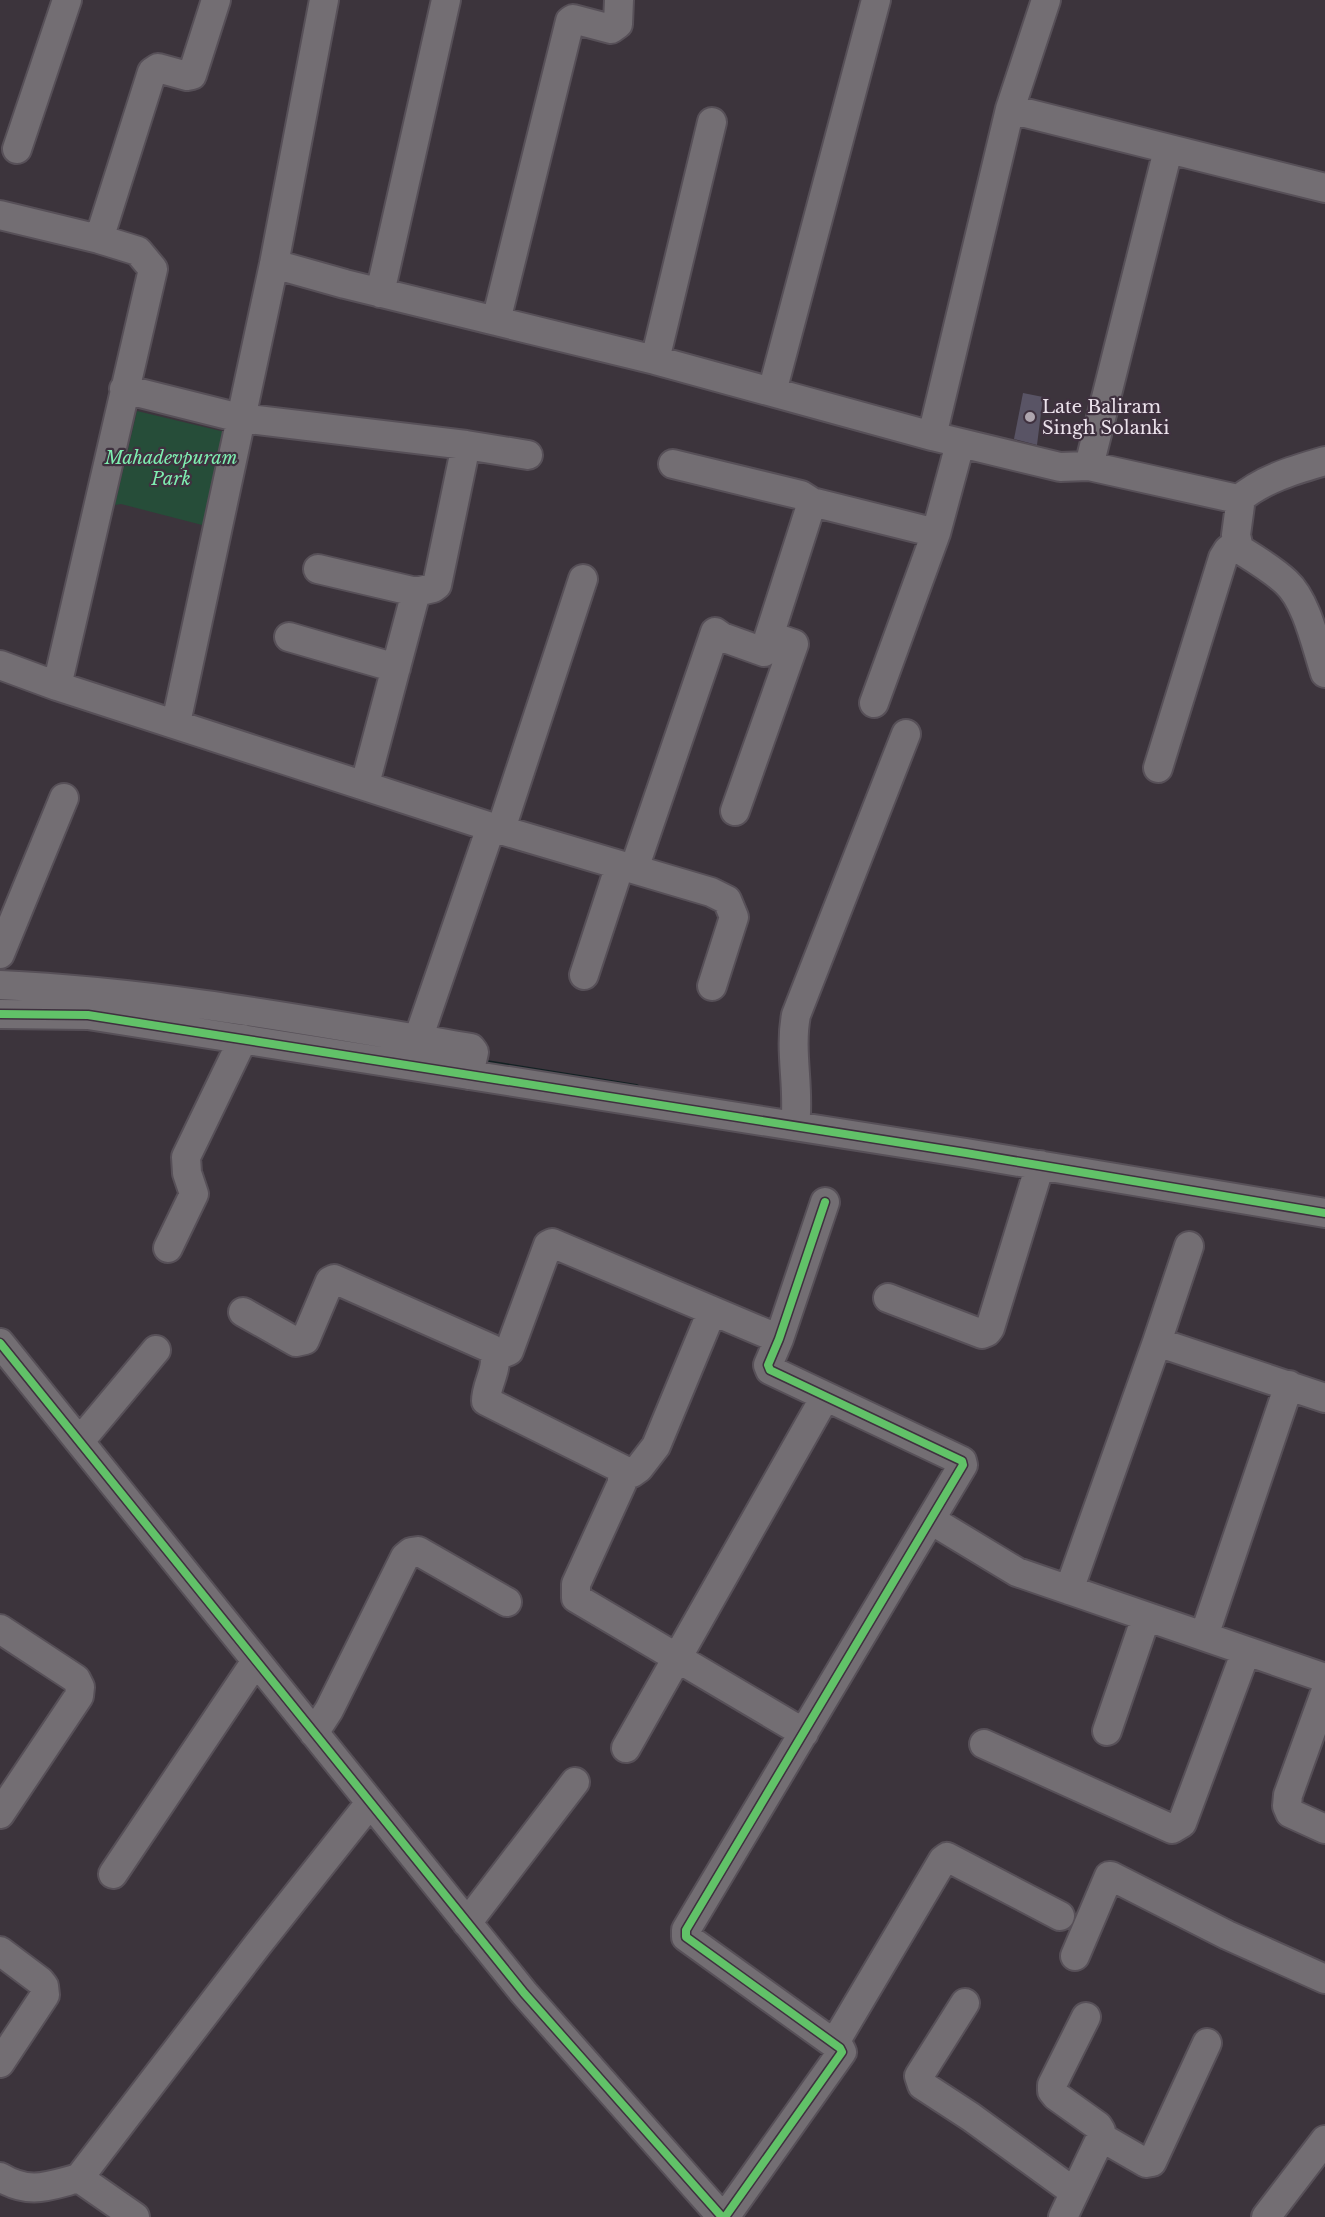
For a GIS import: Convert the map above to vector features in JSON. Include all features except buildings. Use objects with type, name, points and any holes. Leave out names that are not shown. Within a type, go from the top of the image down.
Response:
[{"type":"street","points":[[17,149],[67,0]]},
{"type":"street","points":[[99,239],[152,72],[159,68],[187,76],[192,75],[216,0]]},
{"type":"street","points":[[176,723],[274,264],[324,0]]},
{"type":"street","points":[[380,293],[446,0]]},
{"type":"street","points":[[496,321],[570,21],[573,19],[611,29],[618,24],[619,0]]},
{"type":"street","points":[[932,436],[1010,109],[1046,0]]},
{"type":"street","points":[[772,392],[868,2]]},
{"type":"street","points":[[1010,109],[1325,188]]},
{"type":"street","points":[[655,360],[712,122]]},
{"type":"street","points":[[1089,466],[1168,150]]},
{"type":"street","points":[[0,215],[138,251],[153,269],[57,686]]},
{"type":"street","points":[[274,264],[380,293],[655,360],[960,444],[1060,467],[1089,466],[1237,501],[1240,505],[1237,543],[1239,549],[1287,582],[1295,593],[1304,609],[1325,673]]},
{"type":"street","points":[[124,389],[240,418],[466,445],[528,455]]},
{"type":"street","points":[[874,703],[936,533],[960,444]]},
{"type":"street","points":[[318,568],[416,591],[437,585],[466,445]]},
{"type":"street","points":[[1237,501],[1249,490],[1267,481],[1325,461]]},
{"type":"street","points":[[673,464],[801,495],[812,502],[936,533]]},
{"type":"street","points":[[584,975],[715,632],[722,637],[765,652],[812,502]]},
{"type":"street","points":[[1158,768],[1223,558],[1228,550],[1237,543]]},
{"type":"street","points":[[418,1040],[496,828],[582,579]]},
{"type":"street","points":[[365,784],[416,591]]},
{"type":"street","points":[[735,811],[794,644],[771,636]]},
{"type":"street","points":[[289,637],[396,668]]},
{"type":"street","points":[[0,665],[57,686],[496,828],[711,892],[727,900],[734,917],[712,986]]},
{"type":"street","points":[[796,1117],[792,1035],[796,1015],[906,734]]},
{"type":"street","points":[[0,954],[64,798]]},
{"type":"street","points":[[1,1000],[64,988],[192,1004],[471,1048],[471,1065]]},
{"type":"street","points":[[1,1000],[243,1039],[471,1065],[796,1117],[1040,1165],[1325,1213]]},
{"type":"street","points":[[168,1248],[194,1194],[186,1157],[243,1039]]},
{"type":"street","points":[[888,1298],[982,1334],[987,1332],[1040,1165]]},
{"type":"street","points":[[0,1343],[524,1993],[723,2217],[842,2052],[840,2048],[685,1934],[963,1463],[770,1370],[768,1365],[779,1339],[825,1202]]},
{"type":"street","points":[[496,1356],[509,1351],[548,1245],[552,1243],[779,1339]]},
{"type":"street","points":[[1068,1590],[1190,1246]]},
{"type":"street","points":[[243,1312],[296,1342],[301,1342],[305,1340],[330,1281],[334,1279],[492,1349],[496,1356],[486,1401],[622,1469],[624,1476],[576,1584],[576,1598],[804,1733]]},
{"type":"street","points":[[624,1476],[639,1468],[656,1446],[712,1311]]},
{"type":"street","points":[[1157,1342],[1325,1398]]},
{"type":"street","points":[[80,1441],[156,1350]]},
{"type":"street","points":[[1204,1636],[1288,1385]]},
{"type":"street","points":[[626,1748],[825,1397]]},
{"type":"street","points":[[931,1520],[1017,1572],[1325,1678]]},
{"type":"street","points":[[314,1733],[335,1700],[405,1557],[411,1552],[418,1551],[507,1602]]},
{"type":"street","points":[[1107,1731],[1146,1617]]},
{"type":"street","points":[[0,1629],[76,1679],[80,1687],[79,1696],[0,1814]]},
{"type":"street","points":[[984,1744],[1172,1829],[1182,1823],[1246,1651]]},
{"type":"street","points":[[113,1874],[256,1661]]},
{"type":"street","points":[[1325,1693],[1288,1795],[1287,1806],[1290,1813],[1325,1829]]},
{"type":"street","points":[[467,1923],[575,1782]]},
{"type":"street","points":[[0,2176],[26,2188],[41,2188],[79,2178],[259,1943],[370,1803]]},
{"type":"street","points":[[834,2044],[943,1860],[947,1857],[1060,1916]]},
{"type":"street","points":[[1075,1956],[1109,1876],[1111,1876],[1227,1935],[1325,1979]]},
{"type":"street","points":[[0,1951],[40,1980],[44,1986],[45,1995],[0,2063]]},
{"type":"street","points":[[965,2003],[919,2076],[922,2085],[971,2117],[1068,2205],[1101,2137],[1098,2126],[1056,2096],[1052,2091],[1052,2085],[1086,2017]]},
{"type":"street","points":[[1101,2137],[1146,2163],[1152,2162],[1207,2043]]},
{"type":"street","points":[[1273,2215],[1325,2140]]},
{"type":"street","points":[[79,2178],[135,2217]]},
{"type":"green space","name":"Mahadevpuram Park","points":[[137,411],[225,432],[206,526],[121,504],[115,505]]},
{"type":"waterway","points":[[480,1062],[636,1087]]},
{"type":"cycle path","points":[[0,1014],[88,1015],[966,1153],[1325,1213]]},
{"type":"cycle path","points":[[725,2217],[842,2052],[840,2048],[686,1937],[686,1930],[963,1465],[962,1461],[770,1370],[768,1365],[779,1339],[825,1202]]},
{"type":"cycle path","points":[[0,1343],[524,1993],[722,2217]]},
{"type":"place","name":"Late Baliram Singh Solanki","points":[[1030,417]]}]
